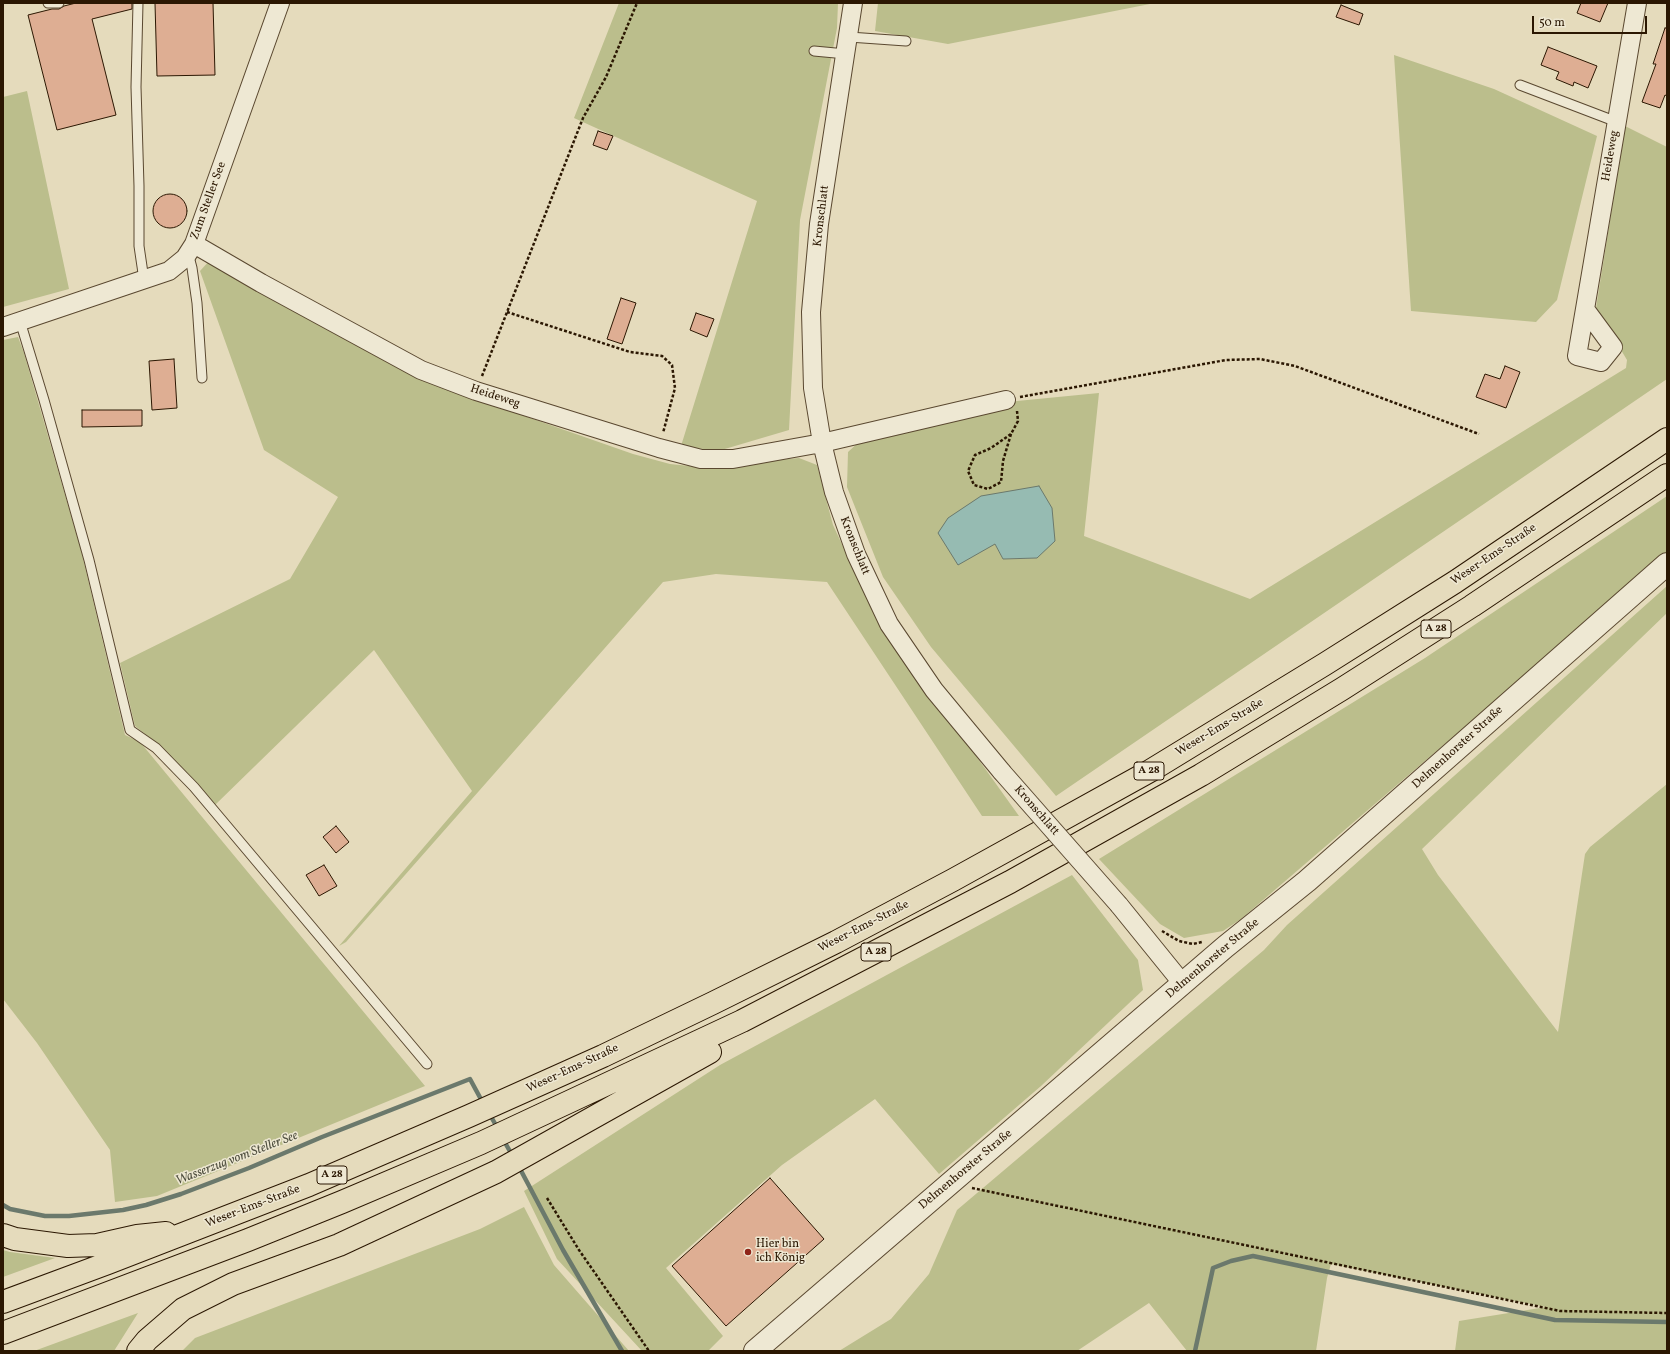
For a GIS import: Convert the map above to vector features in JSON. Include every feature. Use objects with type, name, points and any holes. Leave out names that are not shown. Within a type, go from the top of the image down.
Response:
[{"type":"highway","name":"Weser-Ems-Straße","points":[[3,1302],[309,1185],[469,1116],[713,1003],[836,942],[960,876],[1150,771],[1325,664],[1448,586],[1667,439]]},
{"type":"highway","name":"A 28","points":[[3,1333],[248,1240],[481,1143],[742,1022],[1010,882],[1201,775],[1342,689],[1472,606],[1667,475]]},
{"type":"highway","points":[[138,1351],[147,1340],[183,1309],[226,1288],[339,1245],[496,1172],[731,1040],[742,1022]]},
{"type":"highway","points":[[3,1235],[15,1239],[68,1246],[97,1244],[137,1236],[193,1230]]},
{"type":"street","name":"Zum Steller See","points":[[3,326],[169,271],[185,258],[191,249],[280,3]]},
{"type":"street","name":"Kronschlatt","points":[[853,3],[820,224],[811,312],[813,388],[822,442],[834,492],[856,554],[889,624],[934,690],[1002,772],[1119,906],[1183,984]]},
{"type":"street","name":"Heideweg","points":[[1585,309],[1637,3]]},
{"type":"street","name":"Heideweg","points":[[191,249],[261,283],[421,370],[476,391],[659,448],[701,459],[734,459],[822,442],[1006,400]]},
{"type":"street","name":"Delmenhorster Straße","points":[[755,1351],[1226,947],[1324,866],[1667,564]]},
{"type":"lane","points":[[48,3],[59,3]]},
{"type":"lane","points":[[138,3],[136,87],[139,246],[144,280]]},
{"type":"lane","points":[[814,51],[847,45],[906,41]]},
{"type":"lane","points":[[1520,85],[1617,122]]},
{"type":"lane","points":[[191,249],[197,303],[202,378]]},
{"type":"lane","points":[[20,321],[89,560],[130,730],[156,748],[194,787],[427,1064]]},
{"type":"path","points":[[476,391],[584,118],[606,77],[637,3]]},
{"type":"path","points":[[507,312],[630,352],[662,356],[672,365],[675,388],[659,448]]},
{"type":"path","points":[[1006,400],[1226,360],[1260,359],[1295,366],[1479,434]]},
{"type":"path","points":[[1006,400],[1017,408],[1018,421],[1011,434],[1003,460],[1000,482],[988,489],[974,485],[968,471],[975,455],[991,448],[1011,434]]},
{"type":"path","points":[[1157,928],[1178,941],[1193,944],[1208,941],[1217,937],[1226,947]]},
{"type":"path","points":[[950,1184],[1560,1311],[1667,1312]]},
{"type":"path","points":[[547,1198],[579,1250],[649,1351]]},
{"type":"green space","points":[[619,3],[838,3],[837,28],[800,220],[789,430],[718,451],[681,446],[757,201],[574,118]]},
{"type":"green space","points":[[878,3],[1155,3],[948,44],[875,31]]},
{"type":"green space","points":[[1394,55],[1494,89],[1597,136],[1557,300],[1536,322],[1411,311]]},
{"type":"green space","points":[[27,91],[69,289],[3,307],[3,97]]},
{"type":"green space","points":[[1625,126],[1667,147],[1667,379],[1056,796],[931,647],[883,577],[847,487],[848,452],[861,440],[1017,401],[1099,393],[1084,536],[1250,599],[1626,368],[1627,360],[1596,308]],"holes":[[[995,544],[1037,558],[1003,559]]]},
{"type":"green space","points":[[210,260],[416,378],[633,454],[670,464],[699,467],[799,458],[817,465],[833,525],[875,615],[1019,816],[982,816],[827,582],[716,574],[663,582],[346,942],[339,946],[472,791],[374,650],[215,805],[155,742],[135,726],[120,663],[290,579],[338,497],[264,450],[200,271]]},
{"type":"green space","points":[[18,337],[24,353],[81,550],[125,735],[140,742],[425,1086],[157,1196],[115,1202],[110,1150],[37,1043],[3,999],[3,340]]},
{"type":"green space","points":[[1667,496],[1667,553],[1241,919],[1223,931],[1184,938],[1160,924],[1099,859],[1425,658]]},
{"type":"green space","points":[[1667,586],[1667,613],[1422,849],[1438,875],[1558,1032],[1585,854],[1590,847],[1667,784],[1667,1351],[1455,1351],[1459,1321],[1546,1307],[1331,1264],[1327,1278],[1316,1351],[1187,1351],[1149,1303],[1077,1351],[839,1351],[891,1319],[929,1274],[957,1210],[1264,950],[1287,925]]},
{"type":"green space","points":[[1072,875],[1138,960],[1143,990],[1041,1086],[939,1174],[875,1099],[782,1165],[666,1268],[723,1336],[708,1351],[642,1351],[557,1259],[524,1191],[720,1065]]},
{"type":"green space","points":[[524,1207],[554,1265],[629,1351],[182,1351],[195,1338],[480,1229]]},
{"type":"green space","points":[[3,1250],[10,1252],[55,1258],[3,1277]]},
{"type":"green space","points":[[138,1313],[114,1351],[34,1351]]},
{"type":"water","points":[[1039,486],[1052,508],[1055,541],[1037,558],[1003,559],[995,544],[958,565],[938,533],[948,518],[981,496]]},
{"type":"building","points":[[76,3],[132,3],[132,9],[92,19],[116,115],[57,130],[28,15],[52,9],[59,9]]},
{"type":"building","points":[[155,3],[213,3],[215,75],[157,76]]},
{"type":"building","points":[[1581,3],[1608,3],[1600,22],[1577,13]]},
{"type":"building","points":[[1341,5],[1363,14],[1359,25],[1336,17]]},
{"type":"building","points":[[1665,28],[1667,28],[1667,96],[1665,95],[1660,108],[1642,102],[1656,64],[1653,64]]},
{"type":"building","points":[[1548,47],[1597,66],[1588,88],[1574,82],[1573,86],[1556,79],[1559,72],[1541,65]]},
{"type":"building","points":[[598,131],[613,136],[607,150],[593,145]]},
{"type":"building","points":[[170,194],[182,199],[187,211],[182,223],[170,228],[158,223],[153,211],[158,199]]},
{"type":"building","points":[[621,298],[636,303],[622,344],[607,339]]},
{"type":"building","points":[[696,313],[714,319],[707,337],[690,330]]},
{"type":"building","points":[[174,359],[177,408],[152,410],[149,361]]},
{"type":"building","points":[[1505,366],[1520,372],[1506,408],[1476,397],[1485,374],[1500,379]]},
{"type":"building","points":[[82,410],[142,410],[142,426],[82,427]]},
{"type":"building","points":[[336,826],[349,842],[336,853],[323,837]]},
{"type":"building","points":[[324,865],[337,886],[319,896],[306,875]]},
{"type":"building","name":"Hier bin ich König","points":[[770,1178],[824,1239],[726,1326],[672,1266]]},
{"type":"waterway","name":"Wasserzug vom Steller See","points":[[3,1205],[10,1209],[45,1216],[69,1216],[123,1210],[146,1205],[181,1194],[470,1079],[483,1103]]},
{"type":"waterway","points":[[489,1113],[498,1129]]},
{"type":"waterway","points":[[503,1139],[512,1155]]},
{"type":"waterway","points":[[518,1165],[563,1250],[622,1351]]},
{"type":"waterway","points":[[1195,1351],[1213,1268],[1231,1261],[1253,1256],[1555,1320],[1667,1322]]},
{"type":"place","name":"Hier bin ich König","points":[[748,1252]]}]
